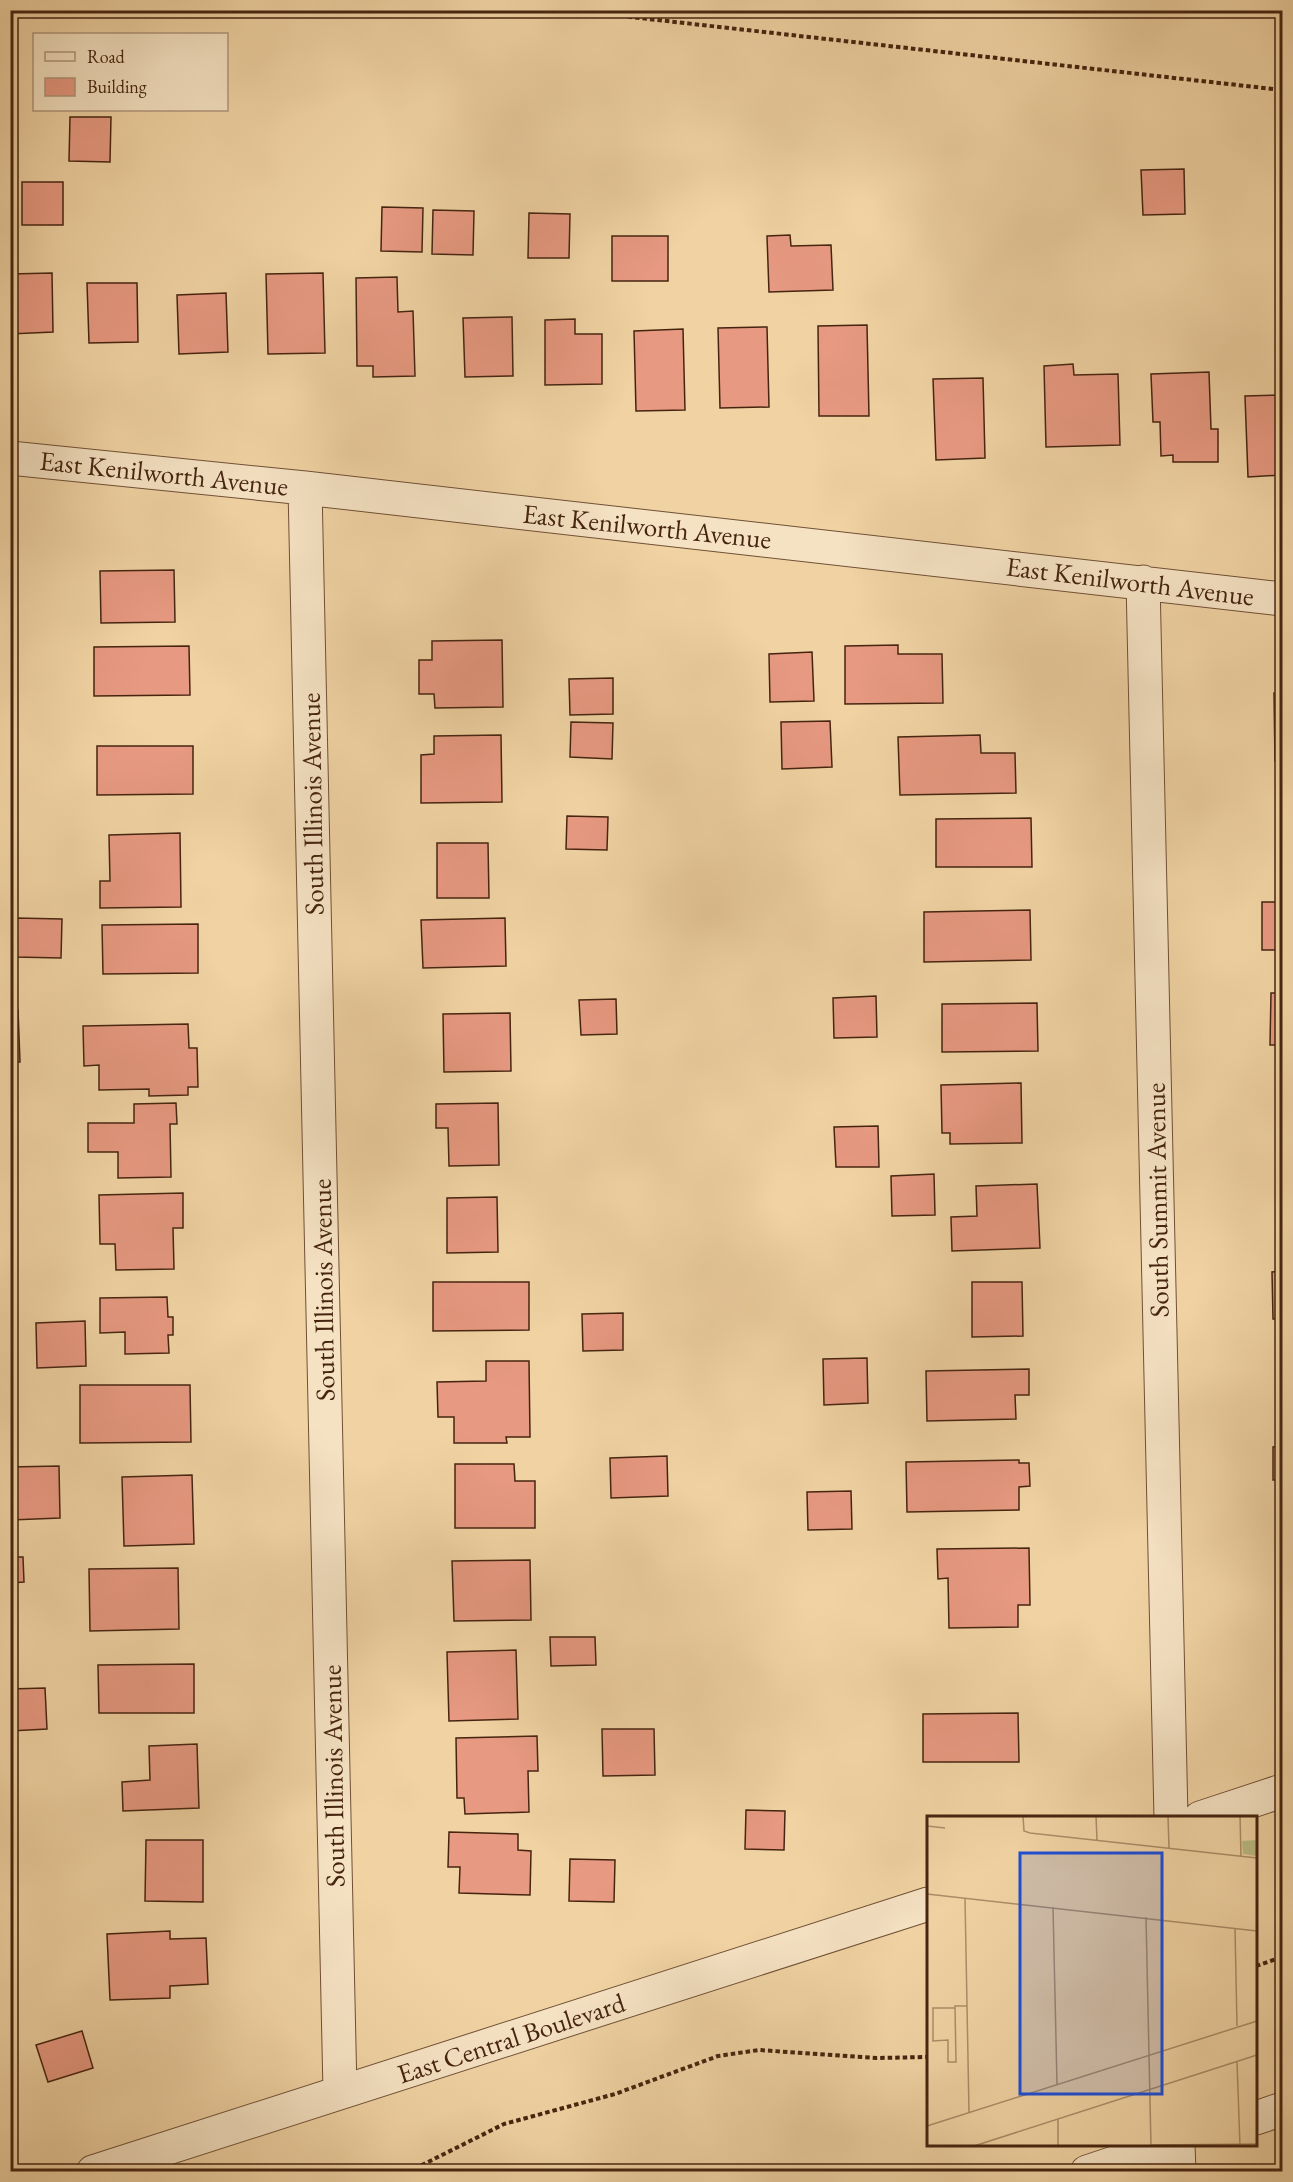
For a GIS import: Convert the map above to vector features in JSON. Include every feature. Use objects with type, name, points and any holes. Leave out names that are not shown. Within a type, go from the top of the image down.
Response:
[{"type":"street","name":"East Kenilworth Avenue","points":[[10,458],[305,488],[1282,598]]},
{"type":"street","name":"South Illinois Avenue","points":[[305,488],[340,2092]]},
{"type":"street","name":"South Summit Avenue","points":[[1143,582],[1171,1816]]},
{"type":"street","points":[[1206,1816],[1282,1791]]},
{"type":"street","name":"East Central Boulevard","points":[[93,2172],[927,1904]]},
{"type":"street","points":[[1257,2118],[1282,2109]]},
{"type":"street","points":[[1087,2172],[1168,2146]]},
{"type":"street","points":[[1178,2146],[1179,2172]]},
{"type":"path","points":[[568,10],[1282,90]]},
{"type":"path","points":[[1257,1966],[1282,1957]]},
{"type":"path","points":[[408,2172],[504,2124],[615,2094],[718,2056],[759,2050],[876,2058],[927,2056]]},
{"type":"building","points":[[70,117],[111,117],[110,162],[69,161]]},
{"type":"building","points":[[1184,169],[1185,214],[1143,215],[1141,170]]},
{"type":"building","points":[[22,182],[63,182],[63,225],[22,225]]},
{"type":"building","points":[[382,207],[423,208],[422,252],[381,251]]},
{"type":"building","points":[[433,210],[474,211],[473,255],[432,254]]},
{"type":"building","points":[[529,213],[570,214],[569,258],[528,258]]},
{"type":"building","points":[[790,235],[791,246],[831,245],[833,290],[769,292],[767,236]]},
{"type":"building","points":[[612,236],[668,236],[668,281],[612,281]]},
{"type":"building","points":[[52,273],[53,332],[10,334],[10,274]]},
{"type":"building","points":[[323,273],[325,353],[268,354],[266,274]]},
{"type":"building","points":[[397,277],[398,312],[413,311],[415,376],[373,377],[373,366],[357,366],[356,278]]},
{"type":"building","points":[[87,283],[137,283],[138,342],[89,343]]},
{"type":"building","points":[[226,293],[228,352],[179,354],[177,295]]},
{"type":"building","points":[[512,317],[513,376],[465,377],[463,318]]},
{"type":"building","points":[[575,319],[575,334],[602,334],[602,384],[545,385],[545,320]]},
{"type":"building","points":[[867,325],[869,416],[819,416],[818,326]]},
{"type":"building","points":[[767,327],[769,407],[720,408],[718,328]]},
{"type":"building","points":[[683,329],[685,410],[636,411],[634,331]]},
{"type":"building","points":[[1073,364],[1074,375],[1118,374],[1120,445],[1046,447],[1044,366]]},
{"type":"building","points":[[1209,372],[1211,429],[1218,429],[1218,462],[1173,462],[1173,455],[1161,456],[1160,422],[1153,422],[1151,374]]},
{"type":"building","points":[[983,378],[985,458],[936,460],[933,379]]},
{"type":"building","points":[[1282,395],[1282,475],[1248,477],[1245,396]]},
{"type":"building","points":[[174,570],[175,622],[101,623],[100,571]]},
{"type":"building","points":[[502,640],[503,707],[435,708],[434,694],[419,694],[419,660],[432,660],[432,641]]},
{"type":"building","points":[[898,645],[898,654],[942,654],[943,703],[845,704],[845,646]]},
{"type":"building","points":[[189,646],[190,695],[94,696],[94,647]]},
{"type":"building","points":[[812,652],[814,701],[770,702],[769,654]]},
{"type":"building","points":[[613,678],[613,714],[570,715],[569,679]]},
{"type":"building","points":[[1274,693],[1282,693],[1282,761],[1275,761]]},
{"type":"building","points":[[830,721],[832,767],[782,769],[781,722]]},
{"type":"building","points":[[571,722],[613,723],[612,759],[570,757]]},
{"type":"building","points":[[501,735],[502,802],[421,803],[421,755],[434,754],[434,736]]},
{"type":"building","points":[[980,735],[981,753],[1015,753],[1016,793],[900,795],[898,737]]},
{"type":"building","points":[[97,746],[193,746],[193,794],[97,795]]},
{"type":"building","points":[[1277,812],[1282,812],[1282,861],[1277,861]]},
{"type":"building","points":[[567,816],[608,817],[607,850],[566,849]]},
{"type":"building","points":[[1031,818],[1032,867],[936,867],[936,819]]},
{"type":"building","points":[[180,833],[181,907],[100,908],[100,881],[110,881],[109,835]]},
{"type":"building","points":[[437,843],[488,843],[489,898],[437,898]]},
{"type":"building","points":[[1262,902],[1282,902],[1282,950],[1262,950]]},
{"type":"building","points":[[1030,910],[1031,960],[924,962],[924,912]]},
{"type":"building","points":[[16,918],[62,919],[61,958],[15,957]]},
{"type":"building","points":[[505,918],[506,966],[423,968],[421,920]]},
{"type":"building","points":[[198,924],[198,973],[103,974],[102,925]]},
{"type":"building","points":[[1271,993],[1282,993],[1282,1045],[1270,1045]]},
{"type":"building","points":[[876,996],[877,1037],[834,1038],[833,998]]},
{"type":"building","points":[[616,999],[617,1034],[581,1035],[579,1000]]},
{"type":"building","points":[[1037,1003],[1038,1051],[942,1052],[942,1004]]},
{"type":"building","points":[[10,1010],[18,1010],[20,1062],[10,1062]]},
{"type":"building","points":[[510,1013],[511,1071],[444,1072],[443,1014]]},
{"type":"building","points":[[188,1024],[189,1048],[197,1048],[198,1087],[188,1087],[188,1095],[149,1096],[149,1089],[99,1090],[99,1065],[84,1066],[83,1026]]},
{"type":"building","points":[[1021,1083],[1022,1143],[950,1144],[950,1133],[942,1133],[941,1085]]},
{"type":"building","points":[[1278,1083],[1282,1083],[1282,1132],[1279,1132]]},
{"type":"building","points":[[176,1103],[177,1124],[170,1124],[171,1177],[118,1178],[118,1152],[88,1152],[88,1123],[134,1123],[134,1104]]},
{"type":"building","points":[[498,1103],[499,1165],[449,1166],[448,1128],[436,1128],[436,1104]]},
{"type":"building","points":[[878,1126],[879,1167],[836,1167],[834,1127]]},
{"type":"building","points":[[934,1174],[935,1215],[892,1216],[891,1176]]},
{"type":"building","points":[[1037,1184],[1040,1248],[952,1251],[951,1217],[977,1216],[976,1186]]},
{"type":"building","points":[[183,1193],[183,1228],[173,1228],[174,1269],[116,1270],[115,1244],[100,1244],[99,1195]]},
{"type":"building","points":[[497,1197],[498,1252],[447,1253],[447,1198]]},
{"type":"building","points":[[1282,1271],[1282,1319],[1273,1319],[1272,1272]]},
{"type":"building","points":[[433,1282],[529,1282],[529,1330],[433,1331]]},
{"type":"building","points":[[972,1282],[1022,1282],[1023,1336],[972,1337]]},
{"type":"building","points":[[167,1297],[168,1317],[173,1317],[173,1335],[168,1335],[169,1353],[125,1354],[125,1332],[100,1333],[100,1298]]},
{"type":"building","points":[[623,1313],[623,1350],[583,1351],[582,1314]]},
{"type":"building","points":[[85,1321],[86,1366],[37,1368],[36,1323]]},
{"type":"building","points":[[867,1358],[868,1403],[824,1405],[823,1359]]},
{"type":"building","points":[[486,1361],[529,1361],[530,1437],[506,1437],[507,1443],[454,1443],[454,1417],[438,1417],[437,1382],[486,1381]]},
{"type":"building","points":[[1029,1369],[1029,1395],[1015,1395],[1016,1419],[927,1421],[926,1371]]},
{"type":"building","points":[[80,1385],[190,1385],[191,1442],[80,1443]]},
{"type":"building","points":[[1282,1446],[1282,1480],[1273,1480],[1273,1447]]},
{"type":"building","points":[[667,1456],[668,1496],[611,1498],[610,1458]]},
{"type":"building","points":[[1019,1460],[1019,1463],[1029,1463],[1030,1486],[1019,1487],[1019,1510],[907,1512],[906,1462]]},
{"type":"building","points":[[455,1464],[514,1464],[515,1481],[535,1481],[535,1528],[455,1528]]},
{"type":"building","points":[[59,1466],[60,1518],[11,1520],[10,1467]]},
{"type":"building","points":[[192,1475],[194,1544],[124,1546],[122,1477]]},
{"type":"building","points":[[851,1491],[852,1529],[808,1530],[807,1492]]},
{"type":"building","points":[[1029,1548],[1030,1605],[1018,1605],[1018,1627],[949,1628],[948,1578],[938,1579],[937,1549]]},
{"type":"building","points":[[10,1557],[23,1557],[24,1582],[10,1583]]},
{"type":"building","points":[[530,1560],[531,1620],[454,1621],[452,1561]]},
{"type":"building","points":[[178,1568],[179,1629],[90,1631],[89,1569]]},
{"type":"building","points":[[550,1637],[595,1637],[596,1665],[551,1666]]},
{"type":"building","points":[[516,1650],[518,1719],[449,1721],[447,1652]]},
{"type":"building","points":[[194,1664],[194,1713],[99,1713],[98,1665]]},
{"type":"building","points":[[45,1688],[47,1729],[10,1731],[10,1689]]},
{"type":"building","points":[[1018,1713],[1019,1762],[923,1762],[923,1714]]},
{"type":"building","points":[[602,1729],[654,1729],[655,1775],[603,1776]]},
{"type":"building","points":[[537,1736],[538,1771],[528,1771],[529,1812],[465,1814],[464,1798],[457,1798],[456,1738]]},
{"type":"building","points":[[197,1744],[199,1808],[123,1811],[122,1782],[150,1780],[149,1746]]},
{"type":"building","points":[[746,1810],[785,1811],[784,1850],[745,1849]]},
{"type":"building","points":[[449,1832],[518,1834],[518,1850],[531,1851],[530,1895],[459,1893],[460,1867],[448,1867]]},
{"type":"building","points":[[146,1840],[203,1840],[203,1902],[145,1901]]},
{"type":"building","points":[[570,1859],[615,1860],[614,1902],[569,1901]]},
{"type":"building","points":[[170,1931],[170,1939],[206,1938],[208,1984],[170,1986],[170,1998],[110,2000],[107,1934]]},
{"type":"building","points":[[82,2031],[93,2068],[48,2082],[36,2045]]}]
